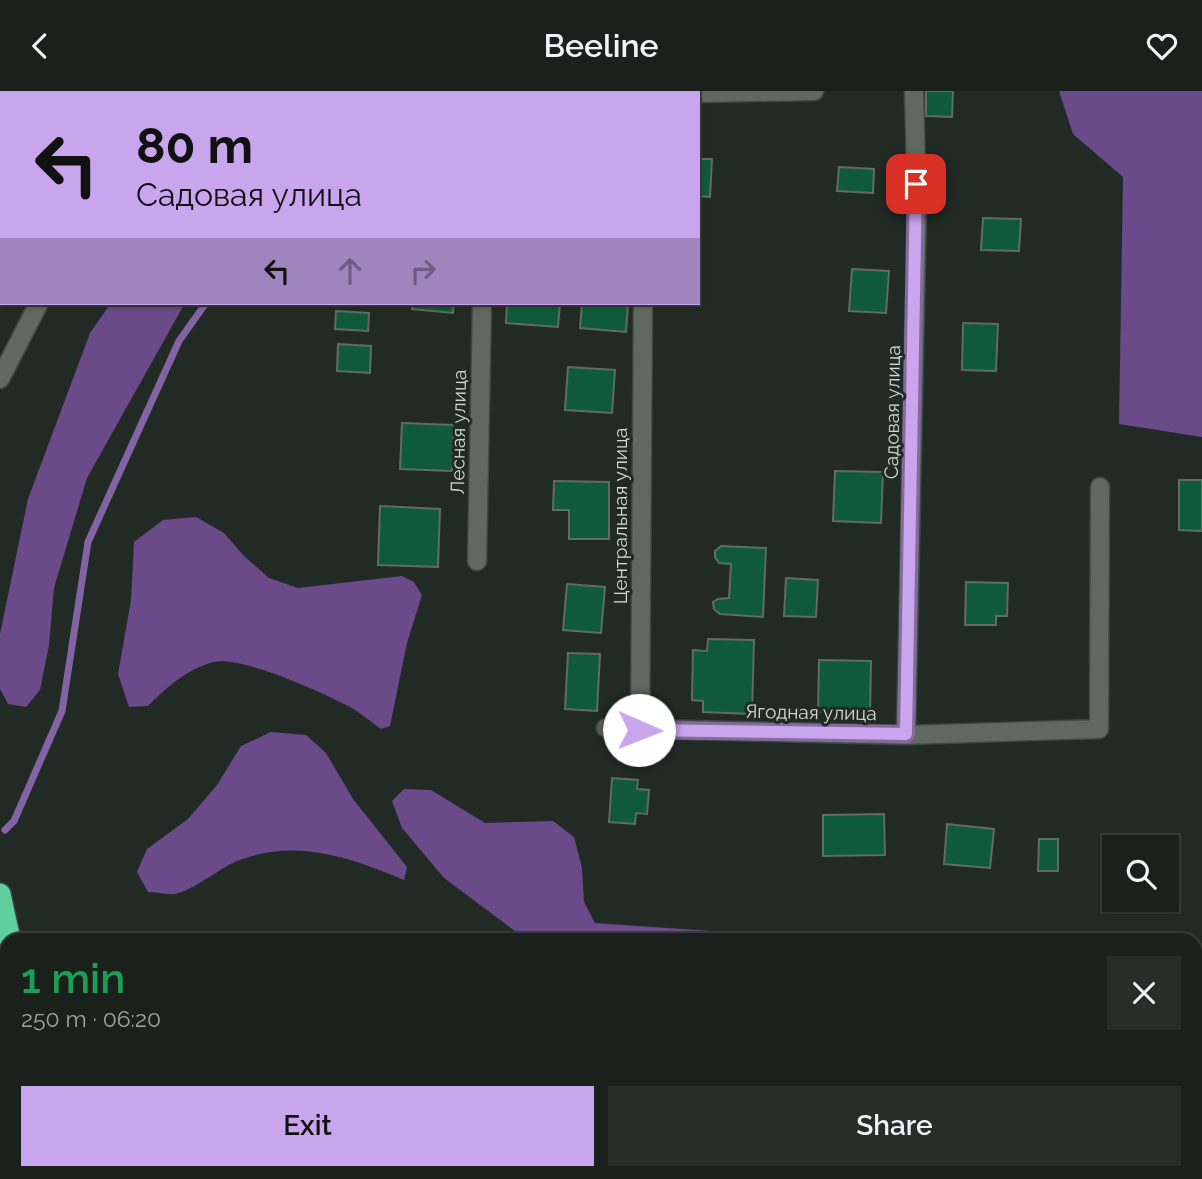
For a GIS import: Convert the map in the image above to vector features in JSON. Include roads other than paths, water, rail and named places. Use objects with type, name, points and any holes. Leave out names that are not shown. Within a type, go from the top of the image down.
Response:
[{"type":"highway","points":[[0,894],[8,933]]},
{"type":"street","points":[[700,93],[814,91]]},
{"type":"street","name":"Садовая улица","points":[[906,734],[917,207],[914,91]]},
{"type":"street","points":[[0,380],[38,305]]},
{"type":"street","name":"Лесная улица","points":[[477,561],[482,305]]},
{"type":"street","name":"Центральная улица","points":[[639,730],[643,305]]},
{"type":"street","name":"Ягодная улица","points":[[606,728],[906,734],[1099,729],[1100,487]]},
{"type":"waterway","points":[[5,830],[14,821],[62,711],[88,542],[179,341],[205,305]]}]
